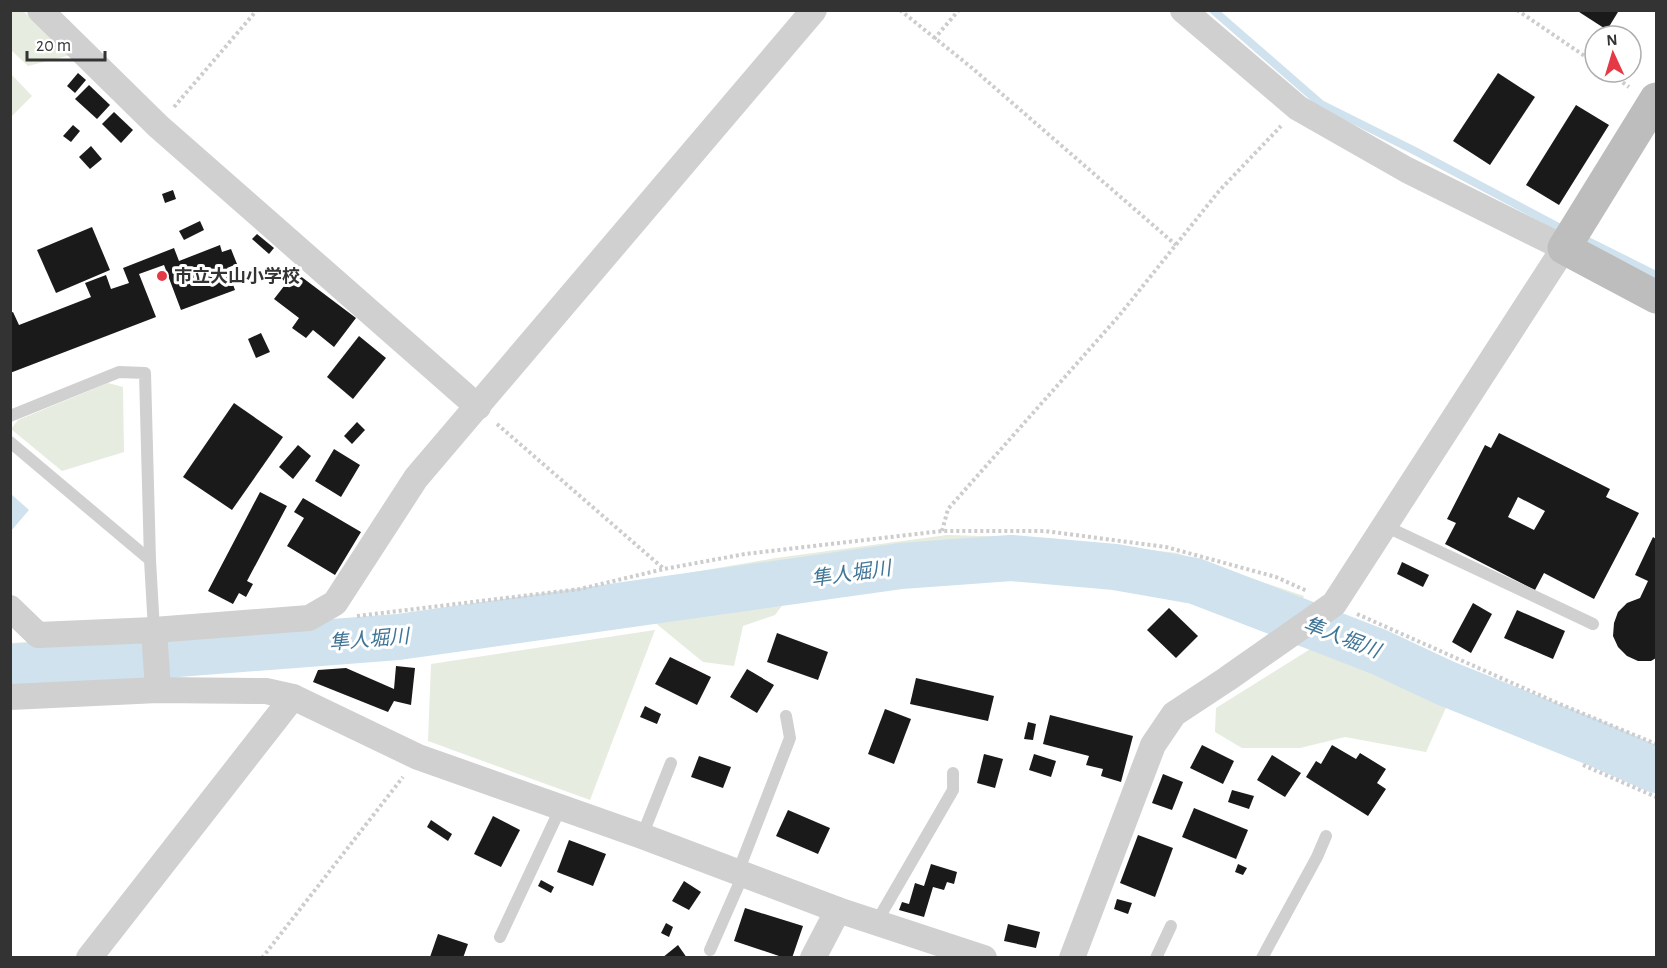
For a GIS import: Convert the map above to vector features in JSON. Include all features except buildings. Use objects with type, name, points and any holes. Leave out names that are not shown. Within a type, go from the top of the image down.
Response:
[{"type":"street","points":[[40,10],[158,126],[478,407]]},
{"type":"street","points":[[10,608],[38,635],[154,630],[309,618],[335,603],[416,478],[814,10]]},
{"type":"street","points":[[1184,10],[1298,108],[1407,170],[1564,248],[1656,297]]},
{"type":"street","points":[[1072,957],[1153,745],[1174,714],[1334,604],[1564,248],[1656,99]]},
{"type":"street","points":[[154,630],[157,682]]},
{"type":"street","points":[[10,697],[157,682],[266,691],[294,697],[418,757],[642,836],[838,910],[972,956]]},
{"type":"street","points":[[89,957],[294,697]]},
{"type":"street","points":[[813,957],[838,910]]},
{"type":"lane","points":[[10,416],[119,372],[145,373],[154,630]]},
{"type":"lane","points":[[10,442],[150,560]]},
{"type":"lane","points":[[1385,526],[1593,624]]},
{"type":"lane","points":[[710,950],[790,738],[786,716]]},
{"type":"lane","points":[[642,836],[671,763]]},
{"type":"lane","points":[[876,923],[953,790],[953,773]]},
{"type":"lane","points":[[500,937],[561,807]]},
{"type":"lane","points":[[1262,957],[1317,857],[1326,836]]},
{"type":"lane","points":[[1156,957],[1171,926]]},
{"type":"path","points":[[158,126],[257,10]]},
{"type":"path","points":[[900,10],[972,68],[1176,245]]},
{"type":"path","points":[[934,39],[959,10]]},
{"type":"path","points":[[1517,10],[1583,55]]},
{"type":"path","points":[[942,531],[948,509],[1118,317],[1219,191],[1298,108]]},
{"type":"path","points":[[478,407],[664,569]]},
{"type":"path","points":[[353,616],[580,589],[664,569],[745,554],[942,531],[1045,531],[1166,548],[1276,577],[1656,744]]},
{"type":"path","points":[[262,957],[418,757]]},
{"type":"path","points":[[1583,765],[1656,797]]},
{"type":"shaded area","points":[[10,11],[23,11],[71,55],[28,66],[11,50]]},
{"type":"shaded area","points":[[11,74],[32,96],[11,117]]},
{"type":"shaded area","points":[[108,383],[123,387],[124,452],[62,471],[11,429],[18,420]]},
{"type":"shaded area","points":[[947,535],[1050,538],[1177,553],[1304,596],[1298,610],[1190,570],[1014,548],[914,556],[784,571],[420,627],[166,651],[165,643],[174,635],[344,623],[544,598],[776,558]]},
{"type":"shaded area","points":[[797,586],[775,615],[743,626],[734,666],[703,662],[653,621],[658,610]]},
{"type":"shaded area","points":[[1344,617],[1656,750],[1656,759],[1330,626]]},
{"type":"shaded area","points":[[655,630],[590,800],[428,741],[431,664]]},
{"type":"shaded area","points":[[134,636],[137,653],[11,660],[11,643]]},
{"type":"shaded area","points":[[1320,643],[1449,701],[1426,752],[1345,737],[1300,748],[1242,748],[1215,732],[1216,708]]},
{"type":"shaded area","points":[[138,665],[139,677],[11,684],[11,672]]},
{"type":"water","points":[[11,494],[29,510],[11,531]]},
{"type":"waterway","points":[[1213,10],[1321,104],[1566,231]]},
{"type":"waterway","points":[[1580,237],[1656,275]]},
{"type":"waterway","name":"隼人堀川","points":[[10,667],[398,637],[901,566],[1011,558],[1115,567],[1195,581],[1379,652],[1445,683],[1656,770]]},
{"type":"place","name":"市立大山小学校","points":[[162,276]]}]
